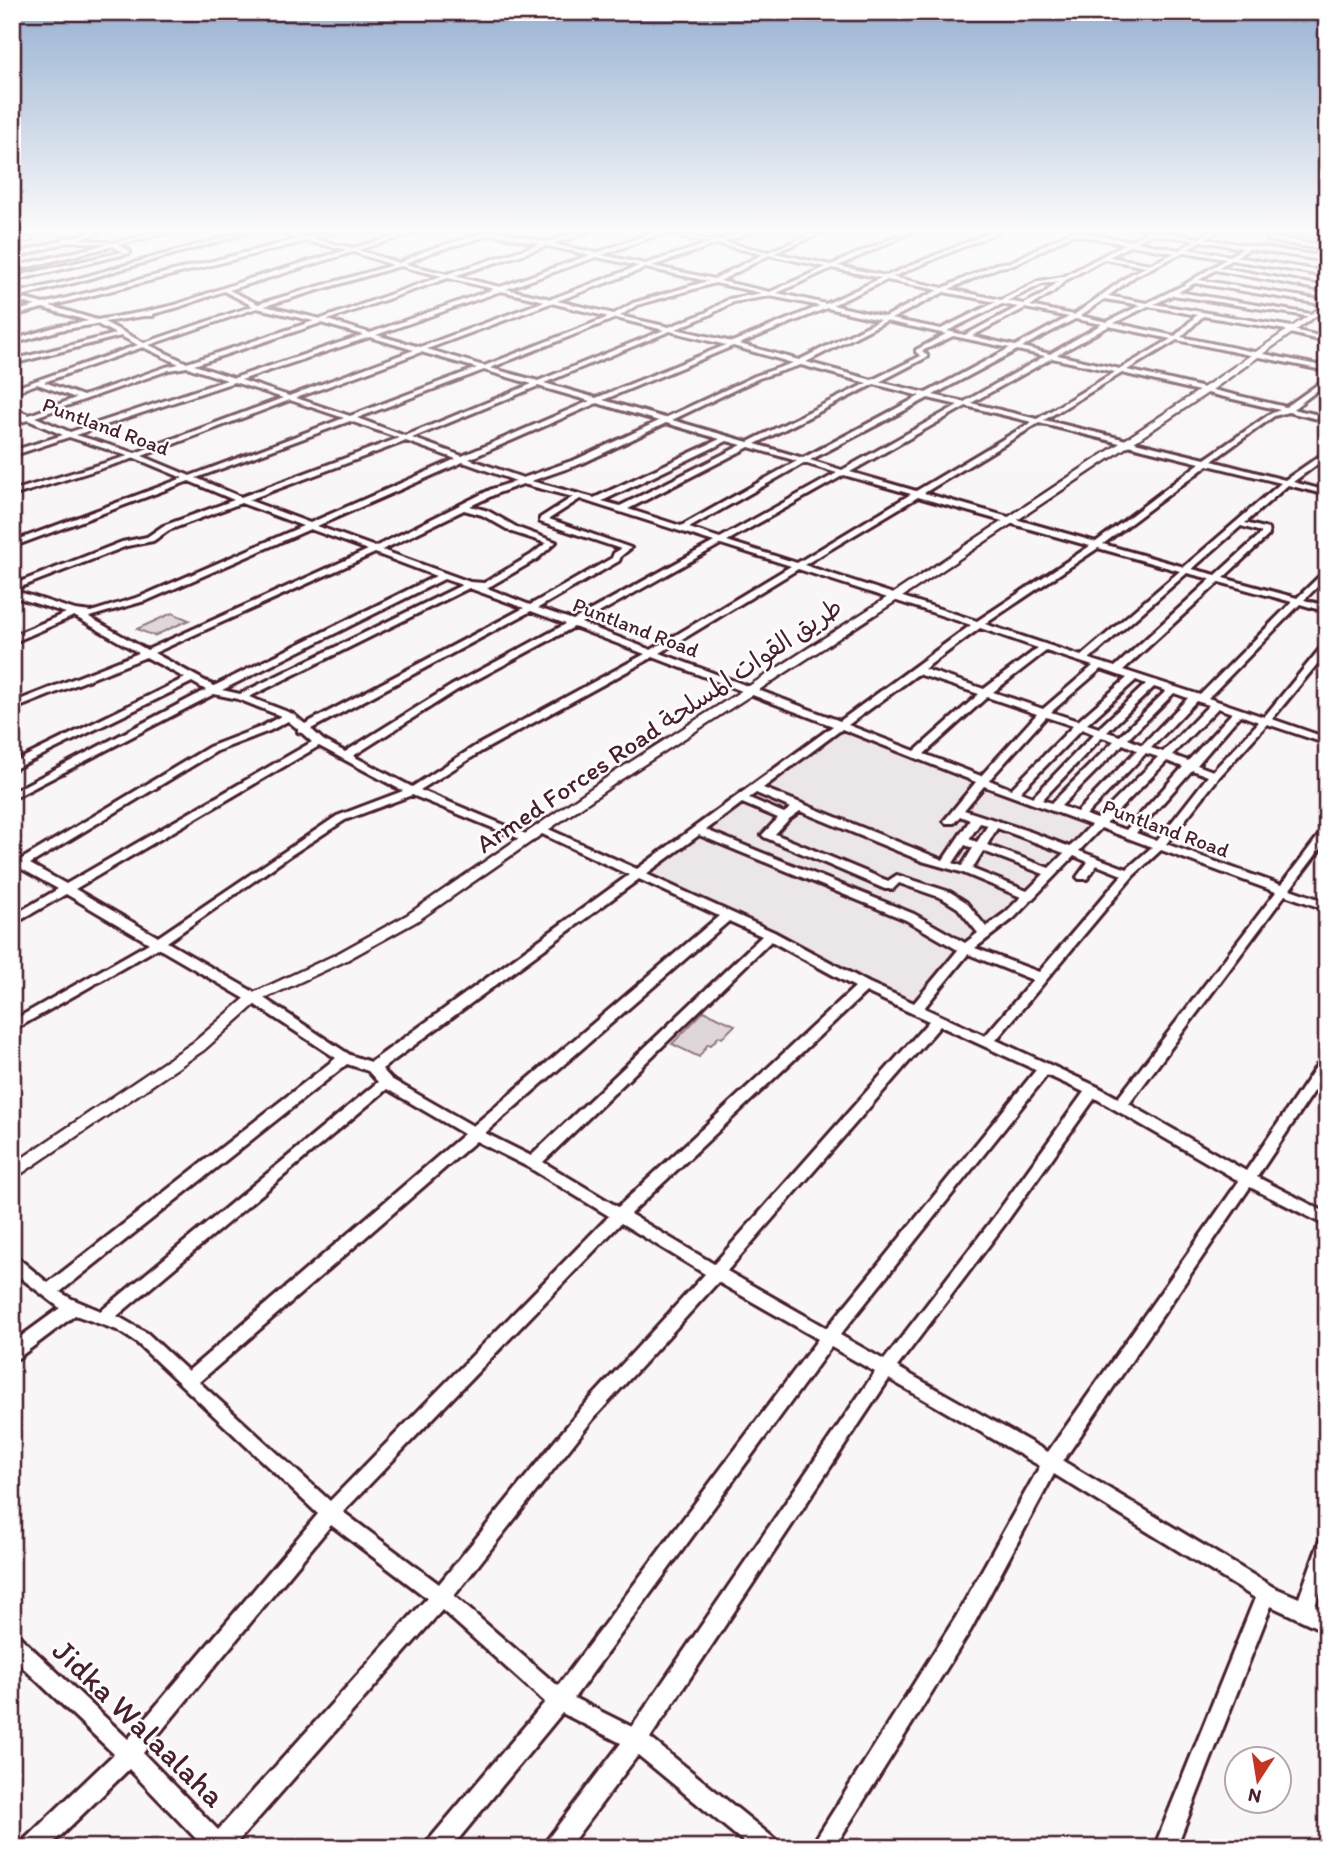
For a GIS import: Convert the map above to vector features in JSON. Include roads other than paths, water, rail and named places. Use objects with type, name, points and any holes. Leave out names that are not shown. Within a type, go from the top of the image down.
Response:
[{"type":"street","points":[[83,318],[146,344],[186,365],[351,418],[526,482],[683,528],[1327,740]]},
{"type":"street","points":[[12,342],[59,328],[122,318]]},
{"type":"street","points":[[12,391],[227,318]]},
{"type":"street","points":[[309,318],[919,495],[1327,609]]},
{"type":"street","points":[[12,423],[168,368],[186,365],[326,318]]},
{"type":"street","points":[[12,454],[417,318]]},
{"type":"street","points":[[12,494],[115,463],[507,318]]},
{"type":"street","points":[[12,545],[193,479],[612,318]]},
{"type":"street","points":[[618,318],[731,344],[962,405],[1128,442],[1286,483],[1316,487],[1327,492]]},
{"type":"street","points":[[12,588],[125,544],[150,539],[166,528],[406,438],[697,318]]},
{"type":"street","points":[[12,640],[74,613],[92,615],[114,609],[595,401],[796,318]]},
{"type":"street","points":[[877,318],[1327,419]]},
{"type":"street","points":[[12,707],[147,653],[375,550],[495,491],[580,461],[757,377],[799,363],[890,318]]},
{"type":"street","points":[[940,332],[970,318]]},
{"type":"street","points":[[966,338],[1000,318]]},
{"type":"street","points":[[683,528],[1073,318]]},
{"type":"street","points":[[1084,318],[1327,369]]},
{"type":"street","points":[[347,755],[454,688],[1121,318]]},
{"type":"street","points":[[12,1027],[158,943],[341,818],[412,791],[478,749],[651,654],[1176,338],[1197,318]]},
{"type":"street","points":[[1222,318],[1290,330],[1327,340]]},
{"type":"street","name":"Armed Forces Road طريق القوات المسلحة","points":[[12,1174],[199,1046],[254,998],[340,958],[412,918],[748,689],[895,597],[1206,390],[1308,318]]},
{"type":"street","points":[[12,362],[122,334]]},
{"type":"street","points":[[621,509],[925,356],[918,351],[952,334]]},
{"type":"street","points":[[133,349],[154,348],[162,340]]},
{"type":"street","points":[[373,1068],[978,625],[1097,545],[1272,415],[1287,410],[1327,380]]},
{"type":"street","points":[[37,382],[83,398]]},
{"type":"street","name":"Puntland Road","points":[[12,410],[72,436],[134,455],[311,526],[748,689],[1013,793],[1327,906]]},
{"type":"street","points":[[595,501],[725,439]]},
{"type":"street","points":[[1083,659],[1286,483],[1327,453]]},
{"type":"street","points":[[302,730],[531,608],[616,559],[617,555],[627,548],[543,520],[580,496]]},
{"type":"street","points":[[241,697],[468,585],[486,586],[534,557],[552,542],[515,530],[504,521],[464,507]]},
{"type":"street","points":[[1116,670],[1265,535],[1265,531],[1241,524]]},
{"type":"street","points":[[1078,817],[1143,747],[1198,698],[1327,572]]},
{"type":"street","points":[[12,796],[442,576]]},
{"type":"street","points":[[12,593],[74,613],[215,691],[241,697],[289,716],[319,742],[412,791],[529,839]]},
{"type":"street","points":[[988,1041],[1327,646]]},
{"type":"street","points":[[916,756],[986,693],[1045,647]]},
{"type":"street","points":[[954,817],[1002,757],[1044,713],[1100,665]]},
{"type":"street","points":[[917,670],[1143,747],[1214,775]]},
{"type":"street","points":[[1013,793],[1080,725],[1134,677]]},
{"type":"street","points":[[12,768],[191,679]]},
{"type":"street","points":[[1035,801],[1153,682]]},
{"type":"street","points":[[1053,808],[1173,689]]},
{"type":"street","points":[[916,1009],[966,949],[1052,873],[1216,704]]},
{"type":"street","points":[[1128,835],[1239,711]]},
{"type":"street","points":[[16,864],[213,749],[265,729],[289,716]]},
{"type":"street","points":[[12,921],[70,890],[111,862],[319,742]]},
{"type":"street","points":[[753,788],[798,808],[1028,896]]},
{"type":"street","points":[[742,799],[785,817]]},
{"type":"street","points":[[798,808],[768,835],[890,886]]},
{"type":"street","points":[[954,817],[977,818],[995,823],[1129,874]]},
{"type":"street","points":[[946,865],[977,818]]},
{"type":"street","points":[[965,870],[995,823]]},
{"type":"street","points":[[542,830],[770,935],[864,986],[1093,1090],[1248,1179],[1326,1217]]},
{"type":"street","points":[[697,830],[909,917],[966,949],[1041,978]]},
{"type":"street","points":[[1120,1106],[1327,832]]},
{"type":"street","points":[[962,840],[1052,873]]},
{"type":"street","points":[[1083,877],[1095,860]]},
{"type":"street","points":[[16,864],[70,890],[254,998],[345,1058],[373,1068],[386,1082],[475,1134],[533,1163],[828,1338],[887,1368],[1051,1462],[1266,1594],[1327,1623]]},
{"type":"street","points":[[873,903],[897,879],[946,895],[962,905],[986,934]]},
{"type":"street","points":[[188,1381],[728,915]]},
{"type":"street","points":[[533,1163],[770,935]]},
{"type":"street","points":[[32,1848],[129,1754],[330,1513],[619,1215],[864,986]]},
{"type":"street","points":[[218,1847],[441,1597],[587,1414],[716,1273],[937,1020]]},
{"type":"street","points":[[50,1292],[345,1058]]},
{"type":"street","points":[[821,1848],[963,1624],[1051,1462],[1248,1179],[1327,1060]]},
{"type":"street","points":[[437,1848],[559,1701],[828,1338],[1045,1068]]},
{"type":"street","points":[[105,1317],[386,1082]]},
{"type":"street","points":[[555,1848],[635,1740],[887,1368],[1000,1220],[1093,1090]]},
{"type":"street","points":[[12,1262],[73,1307],[105,1317],[145,1338],[163,1359],[330,1513],[441,1597],[559,1701],[635,1740],[768,1848]]},
{"type":"street","points":[[12,1353],[73,1307]]},
{"type":"street","points":[[1304,1610],[1327,1546]]},
{"type":"street","points":[[1165,1848],[1266,1594]]},
{"type":"street","name":"Jidka Walaalaha","points":[[12,1643],[129,1754],[218,1847]]}]
